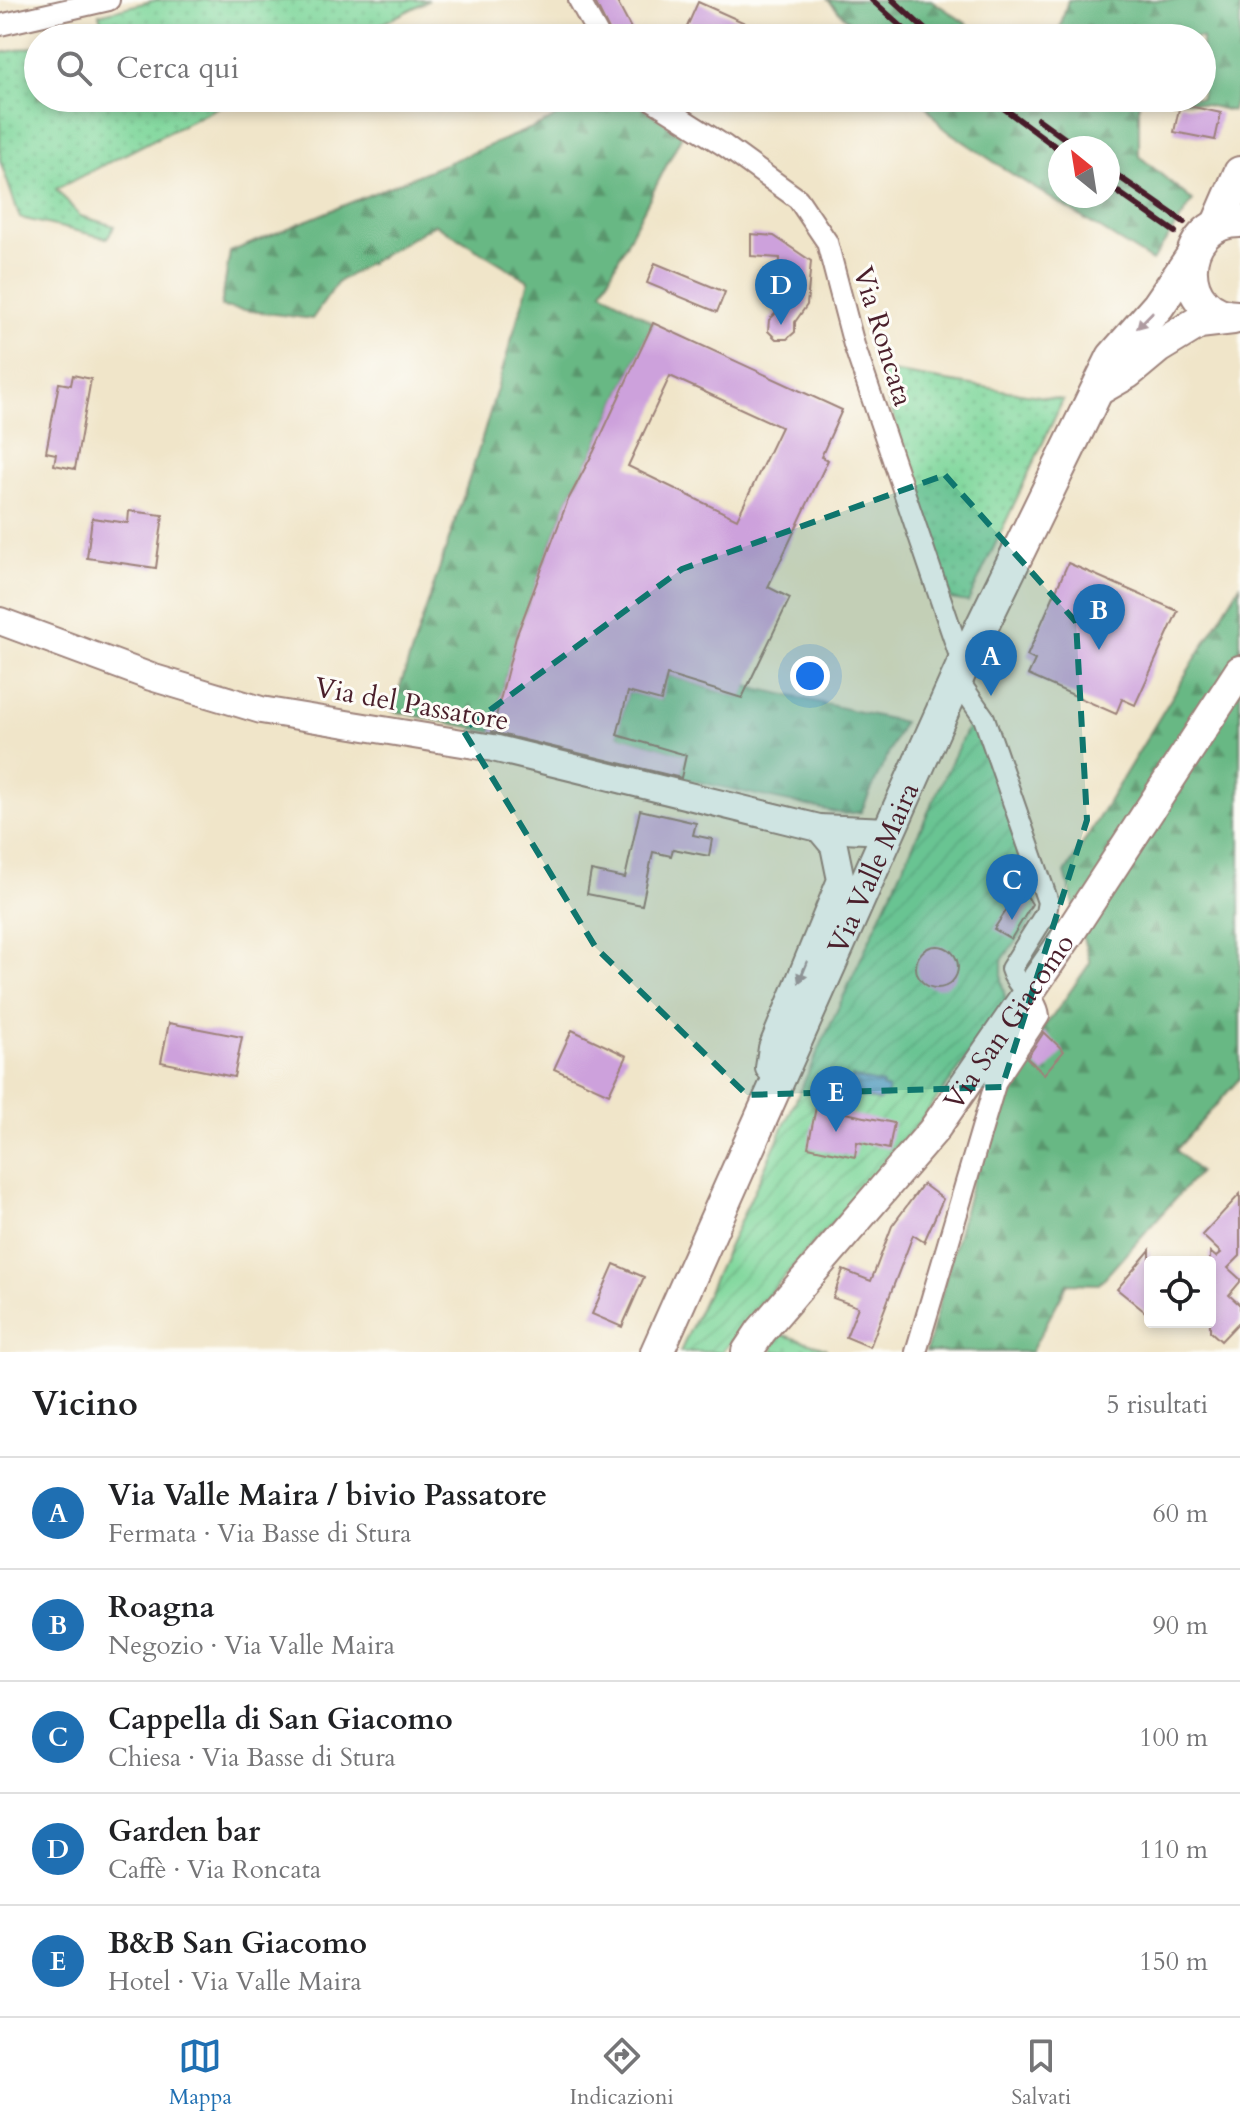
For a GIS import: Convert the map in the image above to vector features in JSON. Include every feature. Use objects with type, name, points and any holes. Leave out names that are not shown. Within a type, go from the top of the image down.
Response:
[{"type":"main road","name":"Via Valle Maira","points":[[657,1352],[960,672],[1113,357],[1158,306],[1205,234],[1228,224],[1240,173]]},
{"type":"main road","points":[[1191,258],[1190,275],[1199,297],[1217,313],[1236,318]]},
{"type":"main road","points":[[1100,388],[1199,322],[1236,318]]},
{"type":"main road","name":"Via San Giacomo","points":[[747,1352],[761,1331],[933,1131],[1028,994],[1240,671]]},
{"type":"street","points":[[0,25],[109,0]]},
{"type":"street","points":[[579,0],[592,24]]},
{"type":"street","name":"Via Roncata","points":[[671,112],[725,146],[798,199],[827,242],[854,345],[960,672],[984,718],[1046,889],[1046,913],[1011,969],[1013,978],[1028,994]]},
{"type":"street","name":"Via del Passatore","points":[[0,621],[151,677],[261,710],[493,748],[819,828],[888,831]]},
{"type":"street","points":[[780,1080],[769,1068],[772,1048],[841,880],[834,846],[819,828]]},
{"type":"street","points":[[916,1352],[996,1081],[1039,1016],[1038,1008],[1028,994]]},
{"type":"highlighted area","points":[[945,475],[1076,622],[1087,820],[1002,1087],[747,1095],[596,948],[463,730],[682,569]]},
{"type":"green space","points":[[156,0],[429,0],[382,24],[102,24],[99,14]]},
{"type":"green space","points":[[828,0],[931,0],[967,24],[851,24]]},
{"type":"green space","points":[[1068,0],[1240,0],[1240,81],[1232,111],[1216,107],[1216,24],[1061,24]]},
{"type":"green space","points":[[24,49],[24,112],[208,112],[56,189],[80,216],[115,226],[107,238],[20,218],[0,160],[0,53]]},
{"type":"green space","points":[[562,112],[648,112],[682,135],[602,291],[653,323],[568,500],[516,638],[492,732],[392,711],[479,449],[529,281],[435,224],[338,282],[312,319],[221,307],[230,252],[549,121]]},
{"type":"green space","points":[[931,112],[1139,112],[1139,156],[1193,201],[1152,261],[1067,208],[1120,208],[1120,136],[1048,136],[1048,196],[942,127]]},
{"type":"green space","points":[[879,370],[1063,400],[968,602],[951,599]]},
{"type":"green space","points":[[1240,585],[1240,1078],[1176,1150],[1199,1172],[1099,1284],[1068,1283],[1031,1352],[926,1352],[983,1140],[1020,1053],[1053,1016],[1090,963],[1065,873]]},
{"type":"green space","points":[[667,675],[741,698],[747,686],[903,722],[861,812],[844,814],[681,778],[686,755],[617,735],[628,692],[661,700]]},
{"type":"green space","points":[[971,719],[1038,894],[1035,916],[1002,960],[1002,984],[1007,1005],[896,1153],[799,1259],[722,1352],[680,1352]]},
{"type":"green space","points":[[780,1334],[826,1348],[825,1352],[774,1352],[772,1346]]},
{"type":"water","points":[[852,1077],[883,1084],[882,1087],[888,1089],[888,1097],[879,1101],[847,1093]]},
{"type":"building","points":[[594,0],[616,0],[629,24],[606,24]]},
{"type":"building","points":[[698,2],[745,23],[745,24],[688,24]]},
{"type":"building","points":[[1178,112],[1221,113],[1215,140],[1174,132]]},
{"type":"building","points":[[751,234],[774,236],[811,261],[807,305],[795,322],[795,332],[787,339],[776,339],[768,331],[769,320],[777,312],[780,258],[751,256]]},
{"type":"building","points":[[655,263],[725,292],[717,312],[647,283]]},
{"type":"building","points":[[653,323],[842,410],[821,457],[828,460],[768,587],[790,598],[742,698],[667,675],[661,701],[628,692],[617,735],[686,755],[681,778],[492,732],[516,637],[568,500]],"holes":[[[670,376],[781,427],[737,519],[628,466]]]},
{"type":"building","points":[[73,375],[91,379],[75,469],[54,465],[56,454],[46,452],[59,383],[71,385]]},
{"type":"building","points":[[129,511],[163,515],[156,568],[87,558],[92,518],[128,523]]},
{"type":"building","points":[[1068,563],[1178,611],[1135,705],[1122,699],[1116,714],[1028,675],[1035,660],[1027,656]]},
{"type":"building","points":[[640,810],[696,823],[693,835],[712,839],[709,856],[673,849],[671,856],[653,852],[642,905],[587,894],[591,871],[625,878]]},
{"type":"building","points":[[1025,893],[1032,904],[1011,939],[994,929],[1013,900]]},
{"type":"building","points":[[937,946],[952,952],[958,967],[952,982],[937,988],[922,982],[916,967],[922,952]]},
{"type":"building","points":[[169,1023],[242,1037],[234,1077],[161,1062]]},
{"type":"building","points":[[572,1030],[627,1056],[609,1094],[554,1069]]},
{"type":"building","points":[[1044,1032],[1064,1051],[1044,1074],[1027,1058]]},
{"type":"building","points":[[816,1107],[894,1123],[889,1149],[857,1142],[855,1157],[808,1147]]},
{"type":"building","points":[[923,1184],[943,1199],[924,1242],[913,1235],[870,1347],[846,1337],[858,1307],[833,1298],[843,1270],[871,1281],[892,1226]]},
{"type":"building","points":[[1240,1194],[1240,1256],[1228,1268],[1240,1279],[1229,1295],[1240,1305],[1240,1321],[1221,1341],[1210,1328],[1216,1328],[1216,1257],[1221,1253],[1202,1235]]},
{"type":"building","points":[[1144,1257],[1144,1311],[1117,1289]]},
{"type":"building","points":[[614,1264],[644,1277],[622,1327],[592,1314]]},
{"type":"railway","points":[[872,0],[899,24]]},
{"type":"railway","points":[[893,0],[919,24]]},
{"type":"railway","points":[[1009,112],[1048,141]]},
{"type":"railway","points":[[1038,119],[1061,136]]},
{"type":"railway","points":[[1120,177],[1184,222]]},
{"type":"railway","points":[[1120,193],[1175,232]]},
{"type":"place","name":"Garden bar","points":[[781,325]]},
{"type":"place","name":"Roagna","points":[[1099,650]]},
{"type":"place","name":"Via Valle Maira / bivio Passatore","points":[[991,696]]},
{"type":"place","name":"Cappella di San Giacomo","points":[[1012,920]]},
{"type":"place","name":"B&B San Giacomo","points":[[836,1132]]}]
